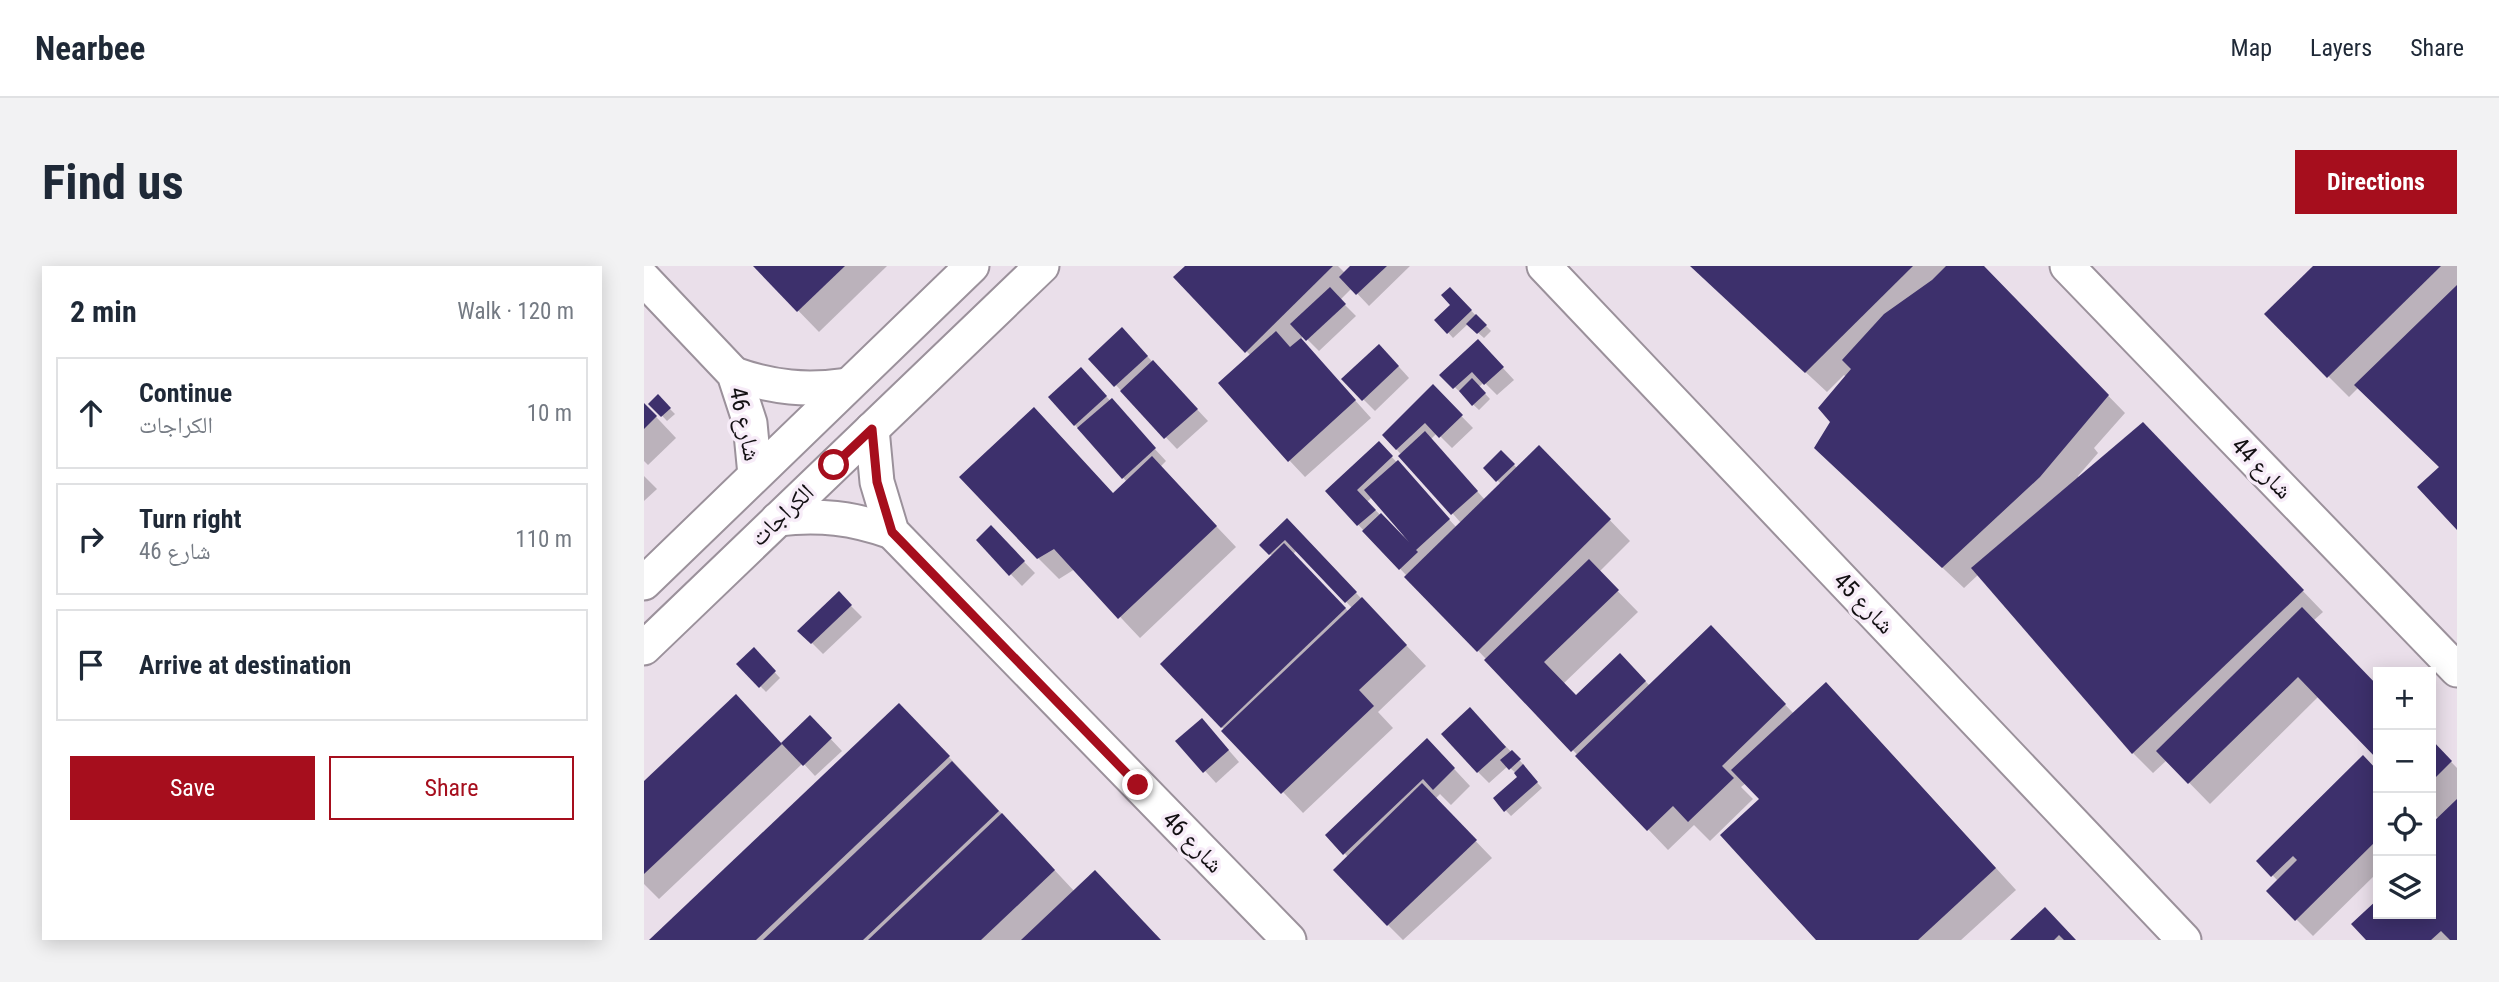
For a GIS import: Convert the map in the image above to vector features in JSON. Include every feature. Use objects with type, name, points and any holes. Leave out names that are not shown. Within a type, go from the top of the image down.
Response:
[{"type":"street","name":"الكراجات","points":[[644,583],[972,266]]},
{"type":"street","name":"الكراجات","points":[[644,648],[1042,266]]},
{"type":"street","name":"شارع 45","points":[[1544,266],[2184,940]]},
{"type":"street","name":"شارع 44","points":[[2067,266],[2457,670]]},
{"type":"street","name":"شارع 46","points":[[644,279],[734,374],[750,423],[755,475]]},
{"type":"street","name":"شارع 46","points":[[734,374],[762,384],[790,389],[848,385]]},
{"type":"street","name":"شارع 46","points":[[872,429],[877,482],[892,532]]},
{"type":"street","name":"شارع 46","points":[[778,519],[836,517],[892,532],[1289,940]]},
{"type":"building","points":[[753,266],[845,266],[797,312]]},
{"type":"building","points":[[1185,266],[1333,266],[1245,353],[1173,277]]},
{"type":"building","points":[[1350,266],[1387,266],[1356,295],[1339,277]]},
{"type":"building","points":[[1690,266],[1913,266],[1805,373]]},
{"type":"building","points":[[1946,266],[1984,266],[2109,395],[2040,477],[1942,568],[1814,448],[1830,422],[1818,408],[1851,369],[1842,360],[1884,314],[1932,280]]},
{"type":"building","points":[[2313,266],[2441,266],[2327,378],[2264,314]]},
{"type":"building","points":[[2457,285],[2457,530],[2417,487],[2439,467],[2354,385]]},
{"type":"building","points":[[1330,287],[1346,304],[1306,341],[1290,324]]},
{"type":"building","points":[[1450,287],[1472,310],[1447,334],[1434,320],[1450,305],[1441,295]]},
{"type":"building","points":[[1476,314],[1487,325],[1477,334],[1466,324]]},
{"type":"building","points":[[1122,327],[1148,356],[1114,387],[1088,359]]},
{"type":"building","points":[[1276,331],[1290,347],[1301,338],[1356,400],[1288,462],[1218,383]]},
{"type":"building","points":[[1478,339],[1504,367],[1484,385],[1472,372],[1453,389],[1439,375]]},
{"type":"building","points":[[1379,344],[1399,366],[1362,401],[1341,379]]},
{"type":"building","points":[[1153,360],[1198,409],[1164,439],[1120,391]]},
{"type":"building","points":[[1081,367],[1107,396],[1074,426],[1048,397]]},
{"type":"building","points":[[1472,378],[1486,393],[1472,406],[1459,391]]},
{"type":"building","points":[[1433,384],[1463,415],[1439,438],[1425,423],[1396,450],[1382,435]]},
{"type":"building","points":[[658,394],[671,408],[661,417],[648,404]]},
{"type":"building","points":[[1112,398],[1156,448],[1122,479],[1077,428]]},
{"type":"building","points":[[644,403],[657,416],[644,429]]},
{"type":"building","points":[[1034,407],[1113,493],[1152,456],[1217,526],[1118,619],[1054,549],[1037,559],[959,477]]},
{"type":"building","points":[[2143,422],[2304,590],[2132,754],[1971,568]]},
{"type":"building","points":[[1425,431],[1478,491],[1451,515],[1398,456]]},
{"type":"building","points":[[1379,441],[1393,456],[1357,490],[1376,510],[1357,526],[1325,491]]},
{"type":"building","points":[[1539,445],[1611,519],[1477,652],[1404,577]]},
{"type":"building","points":[[1501,450],[1515,464],[1496,482],[1483,468]]},
{"type":"building","points":[[1398,460],[1450,519],[1416,550],[1418,552],[1399,570],[1362,531],[1381,513],[1409,542],[1364,490]]},
{"type":"building","points":[[1287,518],[1357,592],[1345,603],[1285,540],[1269,555],[1259,545]]},
{"type":"building","points":[[991,525],[1025,561],[1009,576],[976,540]]},
{"type":"building","points":[[1284,543],[1346,608],[1221,728],[1160,664]]},
{"type":"building","points":[[1589,559],[1619,590],[1544,662],[1576,695],[1620,653],[1646,681],[1571,752],[1484,660]]},
{"type":"building","points":[[839,591],[852,605],[811,644],[797,631]]},
{"type":"building","points":[[1362,597],[1407,645],[1359,690],[1374,706],[1281,794],[1221,731]]},
{"type":"building","points":[[2302,607],[2373,681],[2373,755],[2298,677],[2188,784],[2156,751]]},
{"type":"building","points":[[1711,625],[1786,704],[1722,766],[1734,778],[1688,822],[1673,806],[1647,831],[1575,756]]},
{"type":"building","points":[[754,647],[776,671],[759,688],[736,664]]},
{"type":"building","points":[[1826,682],[1996,868],[1918,940],[1816,940],[1720,835],[1759,799],[1731,770]]},
{"type":"building","points":[[736,694],[782,744],[644,874],[644,781]]},
{"type":"building","points":[[899,703],[950,756],[756,940],[649,940]]},
{"type":"building","points":[[1470,707],[1506,747],[1477,773],[1441,734]]},
{"type":"building","points":[[810,715],[832,738],[803,766],[781,743]]},
{"type":"building","points":[[1202,718],[1229,750],[1203,773],[1175,741]]},
{"type":"building","points":[[1427,738],[1455,768],[1433,790],[1423,779],[1343,855],[1325,835]]},
{"type":"building","points":[[2436,744],[2452,761],[2436,777]]},
{"type":"building","points":[[1512,750],[1521,759],[1509,770],[1500,760]]},
{"type":"building","points":[[2363,755],[2373,766],[2373,844],[2295,921],[2266,891],[2297,860],[2293,856],[2271,877],[2256,861]]},
{"type":"building","points":[[952,761],[999,811],[863,940],[763,940]]},
{"type":"building","points":[[1523,764],[1538,782],[1504,812],[1493,798],[1517,777],[1514,773]]},
{"type":"building","points":[[1422,783],[1477,840],[1387,926],[1333,870]]},
{"type":"building","points":[[2457,799],[2457,940],[2450,940],[2441,931],[2431,940],[2366,940],[2351,924],[2373,904],[2373,919],[2436,919],[2436,819]]},
{"type":"building","points":[[1002,813],[1055,870],[981,940],[868,940]]},
{"type":"building","points":[[1095,870],[1161,940],[1021,940]]},
{"type":"building","points":[[2045,907],[2076,940],[2064,940],[2059,935],[2054,940],[2010,940]]},
{"type":"route","points":[[834,465],[872,429],[877,482],[892,532],[1138,785]]}]
